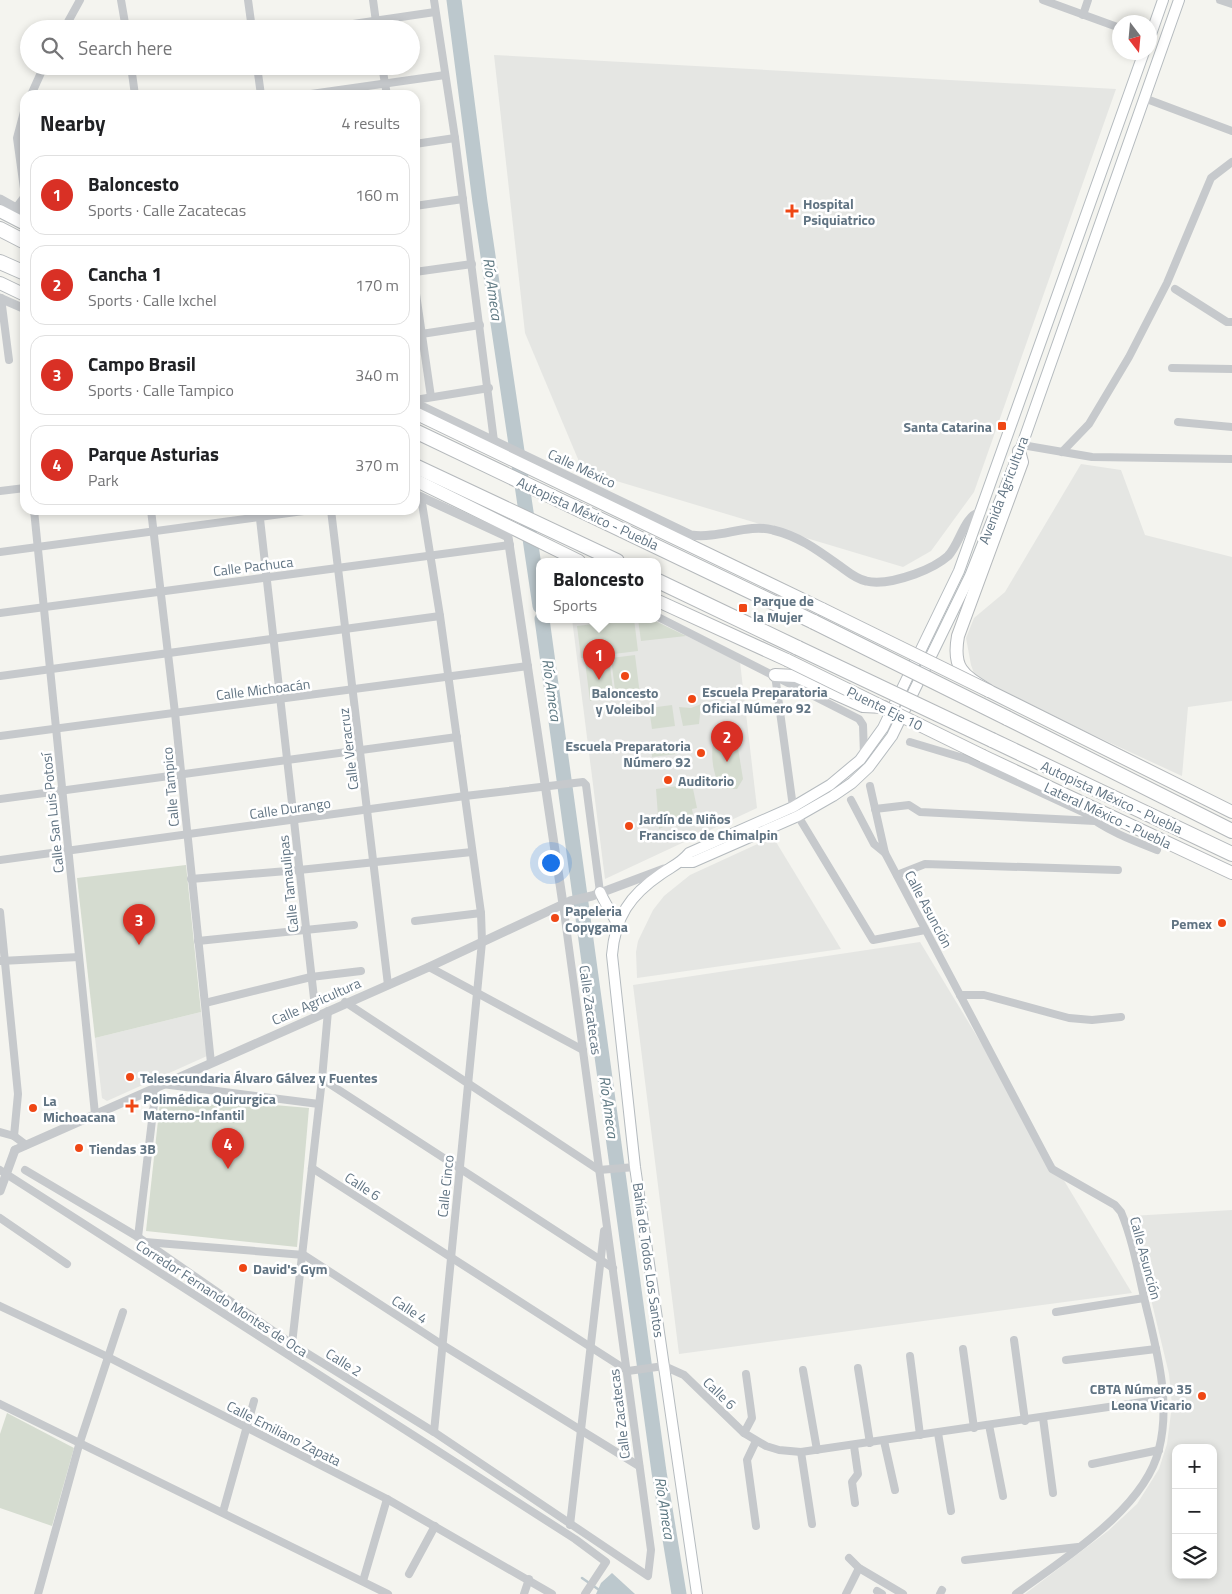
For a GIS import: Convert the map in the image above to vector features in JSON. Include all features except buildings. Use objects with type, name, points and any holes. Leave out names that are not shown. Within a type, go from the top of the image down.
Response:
[{"type":"highway","points":[[0,211],[20,221]]},
{"type":"highway","points":[[0,230],[20,240]]},
{"type":"highway","points":[[0,262],[20,271]]},
{"type":"highway","points":[[0,283],[20,293]]},
{"type":"highway","points":[[420,415],[495,445],[1232,812]]},
{"type":"highway","name":"Autopista México - Puebla","points":[[420,433],[814,622],[1232,831]]},
{"type":"highway","points":[[989,691],[967,678],[960,669],[956,646],[965,615],[1022,462],[1020,448]]},
{"type":"highway","points":[[420,468],[611,558]]},
{"type":"highway","points":[[420,482],[573,558]]},
{"type":"highway","name":"Puente Eje 10","points":[[661,582],[992,740]]},
{"type":"highway","name":"Puente Eje 10","points":[[661,601],[787,660],[983,756]]},
{"type":"highway","points":[[775,675],[796,676],[863,706],[884,707]]},
{"type":"highway","name":"Autopista México - Puebla","points":[[992,740],[1232,854]]},
{"type":"highway","name":"Lateral México - Puebla","points":[[983,756],[1070,801],[1232,874]]},
{"type":"main road","points":[[1157,17],[1163,0]]},
{"type":"main road","name":"Avenida Agricultura","points":[[671,867],[682,862],[693,862],[852,783],[869,767],[892,736],[970,576],[1020,448],[1179,0]]},
{"type":"main road","name":"Avenida Agricultura","points":[[795,811],[830,786],[864,755],[882,728],[959,571],[1141,60]]},
{"type":"main road","name":"Bahía de Todos Los Santos","points":[[671,867],[648,882],[628,902],[614,936],[612,955],[632,1167],[660,1367],[697,1594]]},
{"type":"main road","points":[[596,894],[612,911],[618,926]]},
{"type":"street","points":[[69,20],[80,0]]},
{"type":"street","points":[[121,0],[124,20]]},
{"type":"street","points":[[248,0],[251,20]]},
{"type":"street","points":[[373,0],[375,20]]},
{"type":"street","points":[[434,0],[455,138],[495,445]]},
{"type":"street","points":[[1043,0],[1112,25]]},
{"type":"street","points":[[1083,15],[1088,0]]},
{"type":"street","points":[[1220,0],[1232,4]]},
{"type":"street","points":[[399,20],[435,12]]},
{"type":"street","points":[[338,90],[445,74]]},
{"type":"street","points":[[33,90],[40,75]]},
{"type":"street","points":[[132,75],[134,90]]},
{"type":"street","points":[[259,75],[260,90]]},
{"type":"street","points":[[384,75],[386,90]]},
{"type":"street","points":[[1144,98],[1232,131]]},
{"type":"street","points":[[420,143],[455,138]]},
{"type":"street","points":[[1062,452],[1089,424],[1129,357],[1167,283],[1211,178],[1232,162]]},
{"type":"street","points":[[0,199],[20,210]]},
{"type":"street","points":[[420,205],[463,199]]},
{"type":"street","points":[[16,208],[20,203]]},
{"type":"street","points":[[420,271],[472,264]]},
{"type":"street","points":[[1175,289],[1227,322],[1232,322]]},
{"type":"street","points":[[0,298],[20,307]]},
{"type":"street","points":[[0,298],[9,360]]},
{"type":"street","points":[[420,334],[480,325]]},
{"type":"street","points":[[420,344],[431,396]]},
{"type":"street","points":[[1172,368],[1232,369]]},
{"type":"street","points":[[420,400],[431,396],[489,388]]},
{"type":"street","points":[[420,405],[495,445]]},
{"type":"street","points":[[1178,422],[1232,427]]},
{"type":"street","points":[[1020,448],[1092,457],[1232,459]]},
{"type":"street","name":"Calle México","points":[[543,470],[690,534],[715,536],[748,530],[770,529],[803,540],[856,577],[866,581],[879,582],[913,575],[936,564],[956,546],[973,515],[981,512]]},
{"type":"street","points":[[0,491],[20,489]]},
{"type":"street","points":[[420,499],[509,541]]},
{"type":"street","name":"Calle Cinco","points":[[420,508],[440,616],[481,913],[482,942],[441,1344],[434,1432]]},
{"type":"street","name":"Calle San Luis Potosí","points":[[35,515],[95,1114]]},
{"type":"street","name":"Calle Tampico","points":[[152,515],[167,653],[176,712],[191,879],[212,1063]]},
{"type":"street","points":[[0,552],[154,531],[253,515]]},
{"type":"street","name":"Calle Tamaulipas","points":[[259,515],[316,1016]]},
{"type":"street","name":"Calle Veracruz","points":[[332,515],[388,985]]},
{"type":"street","name":"Calle Pachuca","points":[[0,613],[430,555],[509,541]]},
{"type":"street","name":"Calle Zacatecas","points":[[509,541],[528,666],[550,786],[566,903],[583,1050],[651,1550],[648,1576]]},
{"type":"street","points":[[0,676],[440,616]]},
{"type":"street","points":[[661,618],[859,719],[863,725],[864,755]]},
{"type":"street","name":"Calle Michoacán","points":[[0,736],[528,666]]},
{"type":"street","points":[[775,675],[795,811],[872,940],[925,930]]},
{"type":"street","points":[[0,799],[457,738]]},
{"type":"street","points":[[910,742],[970,760],[1070,801],[1095,821],[1157,850]]},
{"type":"street","name":"Calle Durango","points":[[0,860],[465,796],[580,783],[586,785],[596,894]]},
{"type":"street","name":"Calle Asunción","points":[[870,786],[885,853],[1052,1170],[1089,1190],[1115,1206],[1121,1212],[1156,1348],[1164,1420],[1159,1450],[1149,1472],[1132,1500],[1108,1524],[1016,1594]]},
{"type":"street","name":"Calle Asunción","points":[[851,800],[874,844],[885,853]]},
{"type":"street","points":[[875,809],[909,806],[920,812],[1095,821]]},
{"type":"street","points":[[191,879],[472,852]]},
{"type":"street","points":[[897,875],[925,864],[1118,870]]},
{"type":"street","name":"Calle Agricultura","points":[[0,1191],[15,1150],[345,1002],[429,967],[566,903],[671,867]]},
{"type":"street","points":[[0,912],[3,961],[18,1094],[14,1136]]},
{"type":"street","points":[[414,921],[481,913]]},
{"type":"street","points":[[198,941],[354,925]]},
{"type":"street","points":[[3,961],[79,957]]},
{"type":"street","points":[[429,967],[583,1050]]},
{"type":"street","points":[[205,1003],[312,977],[361,971]]},
{"type":"street","points":[[960,995],[984,996],[1078,1019],[1092,1020],[1121,1016]]},
{"type":"street","points":[[345,1002],[599,1170],[632,1167]]},
{"type":"street","points":[[292,1344],[304,1255],[328,1011]]},
{"type":"street","points":[[322,1079],[612,1268]]},
{"type":"street","points":[[138,1238],[159,1086],[319,1104]]},
{"type":"street","points":[[0,1132],[14,1136],[26,1145]]},
{"type":"street","name":"Calle 6","points":[[312,1168],[628,1371]]},
{"type":"street","name":"Corredor Fernando Montes de Oca","points":[[0,1170],[606,1562],[586,1592]]},
{"type":"street","name":"Calle 2","points":[[25,1170],[145,1242],[292,1344],[434,1432],[648,1576]]},
{"type":"street","points":[[0,1218],[66,1264]]},
{"type":"street","points":[[570,1525],[606,1219]]},
{"type":"street","name":"Calle 4","points":[[145,1242],[304,1255],[441,1344],[640,1466]]},
{"type":"street","points":[[1056,1312],[1144,1298]]},
{"type":"street","name":"Calle Emiliano Zapata","points":[[0,1306],[108,1357],[387,1499],[529,1579],[552,1594]]},
{"type":"street","points":[[38,1594],[79,1444],[122,1312]]},
{"type":"street","points":[[1014,1340],[1025,1421]]},
{"type":"street","points":[[1066,1360],[1156,1348]]},
{"type":"street","points":[[962,1349],[974,1428]]},
{"type":"street","points":[[910,1356],[920,1435]]},
{"type":"street","points":[[628,1371],[660,1367]]},
{"type":"street","name":"Calle 6","points":[[660,1367],[684,1375],[744,1433],[756,1441],[779,1450],[801,1452],[1025,1421],[1163,1399]]},
{"type":"street","points":[[858,1368],[870,1443]]},
{"type":"street","points":[[803,1370],[817,1450]]},
{"type":"street","points":[[744,1433],[752,1418],[746,1374]]},
{"type":"street","points":[[223,1512],[254,1401]]},
{"type":"street","points":[[0,1404],[388,1594]]},
{"type":"street","points":[[1043,1418],[1053,1493]]},
{"type":"street","points":[[989,1425],[1003,1496]]},
{"type":"street","points":[[938,1433],[951,1511]]},
{"type":"street","points":[[756,1441],[747,1460],[756,1526]]},
{"type":"street","points":[[884,1441],[895,1490]]},
{"type":"street","points":[[854,1446],[858,1474],[852,1482],[855,1503]]},
{"type":"street","points":[[1092,1464],[1159,1450]]},
{"type":"street","points":[[801,1452],[812,1524]]},
{"type":"street","points":[[363,1581],[387,1499]]},
{"type":"street","points":[[409,1574],[435,1526]]},
{"type":"street","points":[[582,1532],[585,1547]]},
{"type":"street","points":[[965,1560],[1080,1546]]},
{"type":"street","points":[[850,1558],[859,1568],[903,1594]]},
{"type":"street","points":[[846,1594],[859,1568]]},
{"type":"street","points":[[524,1594],[529,1579]]},
{"type":"shaded area","name":"Hospital Psiquiatrico","points":[[494,55],[1116,89],[974,492],[931,551],[903,567],[583,471],[525,333]]},
{"type":"shaded area","points":[[1081,464],[1121,470],[1145,535],[1232,557],[1232,701],[1188,707],[1182,776],[989,687],[975,676],[971,665],[966,638],[974,618],[1005,592]]},
{"type":"shaded area","name":"Escuela Preparatoria Número 92","points":[[573,623],[660,623],[740,662],[757,808],[605,879]]},
{"type":"shaded area","points":[[601,623],[634,623],[638,651],[581,658],[577,626]]},
{"type":"shaded area","points":[[639,623],[659,623],[686,636],[641,641]]},
{"type":"shaded area","name":"Baloncesto y Voleibol","points":[[635,655],[640,695],[616,698],[611,658]]},
{"type":"shaded area","points":[[609,658],[614,698],[590,701],[585,661]]},
{"type":"shaded area","points":[[701,704],[699,724],[683,726],[679,707],[691,708]]},
{"type":"shaded area","points":[[672,705],[675,726],[652,729],[649,708]]},
{"type":"shaded area","points":[[723,734],[730,735],[737,742],[743,779],[737,789],[723,789],[714,772],[713,743],[715,738]]},
{"type":"shaded area","points":[[675,743],[677,754],[652,757],[651,746]]},
{"type":"shaded area","points":[[692,784],[697,808],[692,809],[693,814],[659,829],[656,789]]},
{"type":"shaded area","points":[[773,837],[841,949],[637,978],[636,952],[638,941],[653,910],[664,896],[690,875]]},
{"type":"shaded area","points":[[186,865],[201,1012],[95,1038],[77,878]]},
{"type":"shaded area","points":[[920,942],[1132,1293],[679,1354],[633,985]]},
{"type":"shaded area","name":"Telesecundaria Álvaro Gálvez y Fuentes","points":[[201,1012],[207,1056],[107,1101],[102,1098],[95,1038]]},
{"type":"shaded area","points":[[168,1096],[309,1108],[297,1247],[146,1231],[160,1102]]},
{"type":"shaded area","name":"CBTA Número 35 Leona Vicario","points":[[1232,1210],[1232,1594],[1025,1594],[1108,1531],[1137,1504],[1159,1469],[1167,1444],[1172,1405],[1169,1374],[1131,1216]]},
{"type":"shaded area","points":[[7,1413],[74,1448],[52,1526],[0,1508],[0,1434]]},
{"type":"shaded area","points":[[612,1573],[635,1594],[596,1594],[601,1583]]},
{"type":"waterway","name":"Río Ameca","points":[[454,0],[480,202],[536,579]]},
{"type":"waterway","name":"Río Ameca","points":[[543,623],[659,1472],[679,1594]]},
{"type":"waterway","points":[[582,1578],[605,1594]]},
{"type":"place","name":"Hospital Psiquiatrico","points":[[792,211]]},
{"type":"place","name":"Santa Catarina","points":[[1002,426]]},
{"type":"place","name":"Parque de la Mujer","points":[[743,608]]},
{"type":"place","name":"Baloncesto y Voleibol","points":[[625,676]]},
{"type":"place","name":"Baloncesto","points":[[599,680]]},
{"type":"place","name":"Escuela Preparatoria Oficial Número 92","points":[[692,699]]},
{"type":"place","name":"Escuela Preparatoria Número 92","points":[[701,753]]},
{"type":"place","name":"Cancha 1","points":[[727,762]]},
{"type":"place","name":"Auditorio","points":[[668,780]]},
{"type":"place","name":"Jardín de Niños Francisco de Chimalpin","points":[[629,826]]},
{"type":"place","name":"Papeleria Copygama","points":[[555,918]]},
{"type":"place","name":"Pemex","points":[[1222,923]]},
{"type":"place","name":"Campo Brasil","points":[[139,945]]},
{"type":"place","name":"Telesecundaria Álvaro Gálvez y Fuentes","points":[[130,1077]]},
{"type":"place","name":"Polimédica Quirurgica Materno-Infantil","points":[[132,1106]]},
{"type":"place","name":"La Michoacana","points":[[33,1108]]},
{"type":"place","name":"Tiendas 3B","points":[[79,1148]]},
{"type":"place","name":"Parque Asturias","points":[[228,1169]]},
{"type":"place","name":"David's Gym","points":[[243,1268]]},
{"type":"place","name":"CBTA Número 35 Leona Vicario","points":[[1202,1396]]}]
